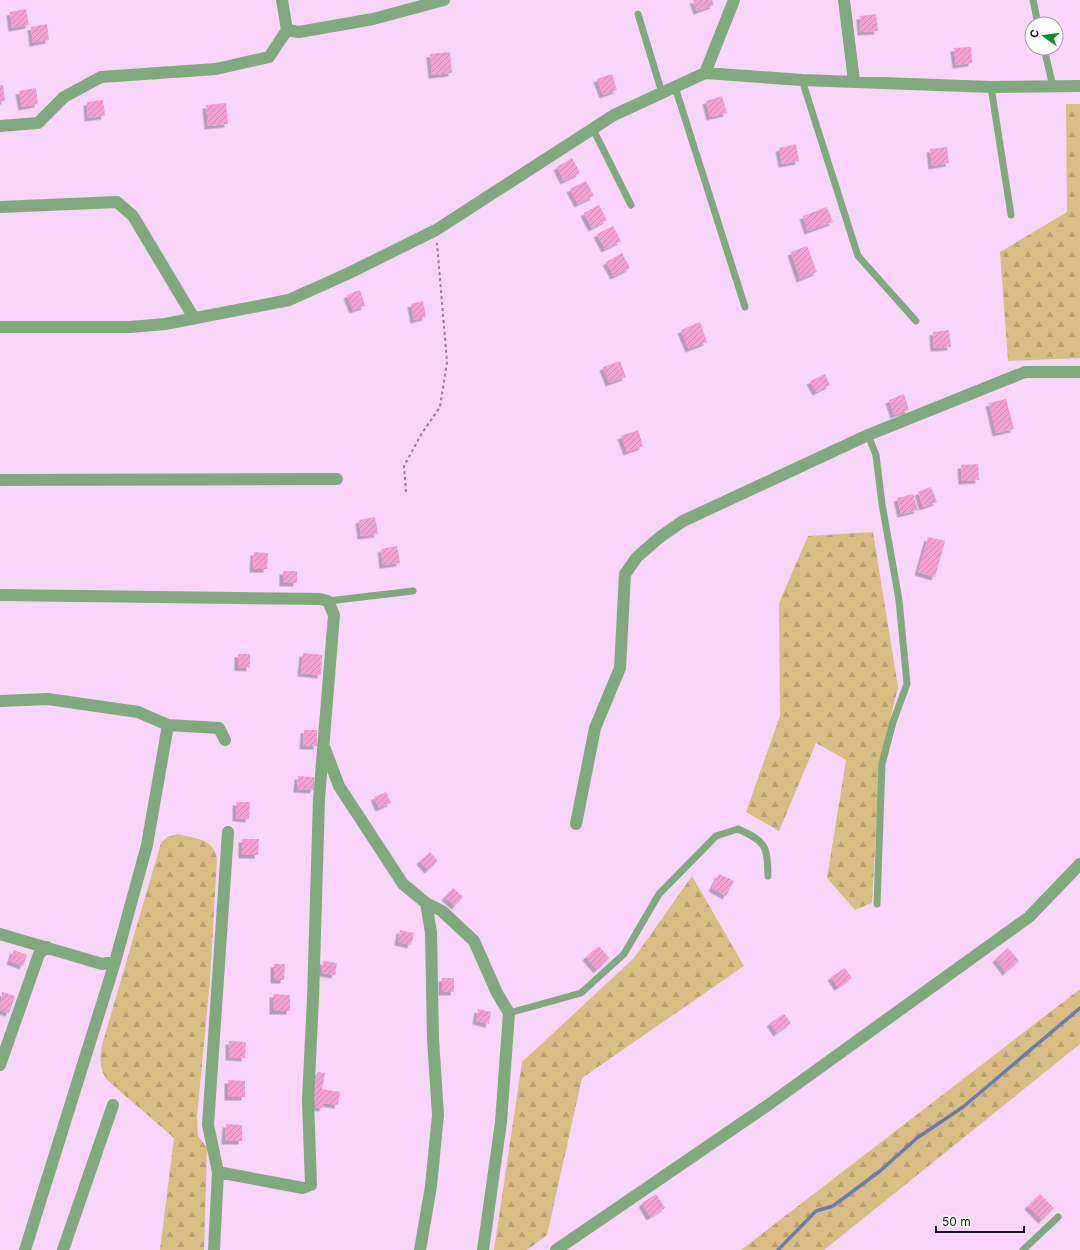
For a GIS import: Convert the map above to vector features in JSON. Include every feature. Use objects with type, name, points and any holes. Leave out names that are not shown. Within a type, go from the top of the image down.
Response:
[{"type":"street","points":[[0,126],[38,123],[64,97],[101,77],[216,69],[269,57],[287,30],[282,0]]},
{"type":"street","points":[[287,30],[299,32],[373,19],[444,0]]},
{"type":"street","points":[[705,73],[734,0]]},
{"type":"street","points":[[844,0],[854,81]]},
{"type":"street","points":[[0,327],[130,327],[165,324],[289,300],[347,274],[436,230],[614,115],[705,73],[802,80],[990,87],[1080,86]]},
{"type":"street","points":[[0,207],[117,202],[133,216],[194,318]]},
{"type":"street","points":[[576,824],[595,728],[620,668],[626,574],[637,557],[660,537],[683,521],[868,435],[1025,372],[1080,372]]},
{"type":"street","points":[[0,480],[337,479]]},
{"type":"street","points":[[0,595],[320,599],[328,602],[334,615],[319,799],[308,1100],[311,1185],[303,1188],[218,1172]]},
{"type":"street","points":[[0,701],[48,699],[138,712],[168,725],[218,728],[225,740]]},
{"type":"street","points":[[25,1250],[115,962],[147,845],[168,725]]},
{"type":"street","points":[[324,747],[340,786],[403,884],[426,904],[442,911],[474,941],[497,993],[509,1013],[506,1035],[501,1122],[483,1250]]},
{"type":"street","points":[[214,1250],[218,1172],[208,1125],[228,832]]},
{"type":"street","points":[[556,1250],[768,1105],[1029,917],[1080,864]]},
{"type":"street","points":[[420,1250],[431,1186],[438,1115],[433,1039],[431,932],[426,904]]},
{"type":"street","points":[[0,934],[102,964],[115,962]]},
{"type":"street","points":[[0,1065],[39,954],[47,947]]},
{"type":"street","points":[[63,1250],[113,1105]]},
{"type":"lane","points":[[1033,0],[1036,16]]},
{"type":"lane","points":[[638,14],[662,93]]},
{"type":"lane","points":[[1046,56],[1053,87]]},
{"type":"lane","points":[[802,80],[858,256],[916,321]]},
{"type":"lane","points":[[675,87],[745,306]]},
{"type":"lane","points":[[990,87],[1011,215]]},
{"type":"lane","points":[[593,129],[631,205]]},
{"type":"lane","points":[[868,435],[876,455],[882,504],[899,600],[907,684],[893,722],[882,764],[877,904]]},
{"type":"lane","points":[[328,602],[413,591]]},
{"type":"lane","points":[[509,1013],[581,993],[624,954],[659,894],[716,836],[738,829],[755,836],[767,851],[768,876]]},
{"type":"lane","points":[[1023,1250],[1058,1217]]},
{"type":"path","points":[[406,492],[404,466],[422,433],[440,408],[447,362],[436,230]]},
{"type":"green space","points":[[1066,104],[1080,104],[1080,358],[1008,361],[1000,252],[1067,212]]},
{"type":"green space","points":[[873,532],[898,687],[880,761],[872,903],[855,910],[827,878],[846,760],[816,743],[779,831],[746,812],[780,716],[779,603],[808,536]]},
{"type":"green space","points":[[178,834],[203,840],[208,843],[215,852],[217,859],[210,980],[197,1117],[198,1136],[207,1148],[204,1250],[160,1250],[174,1138],[107,1080],[101,1063],[102,1045],[161,843],[167,837]]},
{"type":"green space","points":[[692,876],[744,966],[582,1078],[547,1235],[527,1250],[494,1250],[522,1062],[634,958]]},
{"type":"green space","points":[[1080,989],[1080,1044],[824,1250],[741,1250]]},
{"type":"building","points":[[693,0],[712,0],[714,5],[697,11]]},
{"type":"building","points":[[26,9],[29,25],[12,28],[10,12]]},
{"type":"building","points":[[876,14],[878,31],[861,32],[860,16]]},
{"type":"building","points":[[47,24],[49,40],[33,43],[31,27]]},
{"type":"building","points":[[971,47],[972,63],[956,65],[954,48]]},
{"type":"building","points":[[450,52],[452,73],[432,75],[430,54]]},
{"type":"building","points":[[612,74],[617,90],[603,95],[597,79]]},
{"type":"building","points":[[0,85],[3,85],[5,101],[0,101]]},
{"type":"building","points":[[36,88],[38,104],[22,107],[19,91]]},
{"type":"building","points":[[722,96],[727,113],[710,117],[706,101]]},
{"type":"building","points":[[103,100],[105,116],[88,118],[87,102]]},
{"type":"building","points":[[226,103],[228,124],[208,126],[206,105]]},
{"type":"building","points":[[796,144],[799,161],[782,164],[779,148]]},
{"type":"building","points":[[947,147],[949,163],[932,166],[930,149]]},
{"type":"building","points":[[572,158],[580,173],[564,181],[557,167]]},
{"type":"building","points":[[586,181],[594,196],[578,204],[570,189]]},
{"type":"building","points":[[599,205],[607,220],[592,228],[584,213]]},
{"type":"building","points":[[827,207],[833,222],[808,231],[803,216]]},
{"type":"building","points":[[613,226],[621,241],[605,249],[597,234]]},
{"type":"building","points":[[807,246],[817,272],[800,279],[791,252]]},
{"type":"building","points":[[622,253],[630,268],[614,276],[606,262]]},
{"type":"building","points":[[360,290],[365,306],[353,310],[347,295]]},
{"type":"building","points":[[423,301],[426,317],[414,320],[411,304]]},
{"type":"building","points":[[700,322],[707,342],[689,349],[681,330]]},
{"type":"building","points":[[949,330],[951,347],[934,348],[933,332]]},
{"type":"building","points":[[620,361],[626,377],[609,383],[603,367]]},
{"type":"building","points":[[825,374],[830,385],[816,392],[810,381]]},
{"type":"building","points":[[904,394],[909,410],[894,415],[889,400]]},
{"type":"building","points":[[1006,399],[1014,429],[996,433],[989,403]]},
{"type":"building","points":[[638,430],[643,446],[627,452],[621,436]]},
{"type":"building","points":[[978,464],[979,480],[962,481],[961,465]]},
{"type":"building","points":[[931,487],[937,502],[923,507],[918,492]]},
{"type":"building","points":[[913,494],[918,510],[901,514],[897,498]]},
{"type":"building","points":[[375,517],[378,534],[361,536],[359,520]]},
{"type":"building","points":[[928,537],[945,541],[935,577],[918,572]]},
{"type":"building","points":[[397,546],[400,563],[383,565],[381,549]]},
{"type":"building","points":[[254,552],[268,553],[267,569],[253,569]]},
{"type":"building","points":[[283,571],[297,571],[297,583],[283,583]]},
{"type":"building","points":[[303,653],[322,655],[321,675],[301,673]]},
{"type":"building","points":[[238,654],[250,654],[250,668],[238,667]]},
{"type":"building","points":[[304,730],[317,730],[317,746],[303,746]]},
{"type":"building","points":[[298,776],[314,777],[314,790],[297,789]]},
{"type":"building","points":[[386,792],[391,803],[379,808],[374,797]]},
{"type":"building","points":[[236,802],[250,802],[249,819],[236,818]]},
{"type":"building","points":[[242,839],[259,839],[258,855],[242,855]]},
{"type":"building","points":[[430,852],[438,861],[428,870],[420,861]]},
{"type":"building","points":[[719,874],[734,881],[726,896],[712,888]]},
{"type":"building","points":[[453,888],[463,897],[455,906],[445,897]]},
{"type":"building","points":[[400,930],[414,933],[411,945],[398,942]]},
{"type":"building","points":[[599,946],[609,958],[597,970],[586,957]]},
{"type":"building","points":[[1008,948],[1019,961],[1006,972],[996,959]]},
{"type":"building","points":[[14,950],[27,955],[23,966],[10,961]]},
{"type":"building","points":[[323,961],[337,963],[335,975],[322,973]]},
{"type":"building","points":[[274,964],[285,964],[284,980],[274,980]]},
{"type":"building","points":[[845,968],[852,978],[838,987],[831,977]]},
{"type":"building","points":[[442,978],[454,978],[454,992],[442,992]]},
{"type":"building","points":[[2,992],[15,996],[9,1013],[0,1010]]},
{"type":"building","points":[[273,994],[290,995],[290,1011],[273,1011]]},
{"type":"building","points":[[478,1009],[491,1012],[489,1024],[476,1021]]},
{"type":"building","points":[[784,1014],[791,1023],[777,1033],[770,1023]]},
{"type":"building","points":[[229,1041],[246,1042],[245,1058],[229,1057]]},
{"type":"building","points":[[317,1072],[325,1073],[322,1089],[340,1092],[338,1105],[324,1103],[323,1108],[315,1107],[316,1100],[312,1099]]},
{"type":"building","points":[[228,1080],[245,1081],[245,1097],[228,1097]]},
{"type":"building","points":[[226,1124],[242,1125],[242,1141],[225,1141]]},
{"type":"building","points":[[656,1194],[665,1208],[650,1217],[642,1203]]},
{"type":"building","points":[[1040,1194],[1054,1208],[1042,1220],[1028,1206]]},
{"type":"waterway","points":[[778,1250],[816,1211],[833,1206],[880,1171],[917,1138],[963,1107],[1080,1008]]}]
